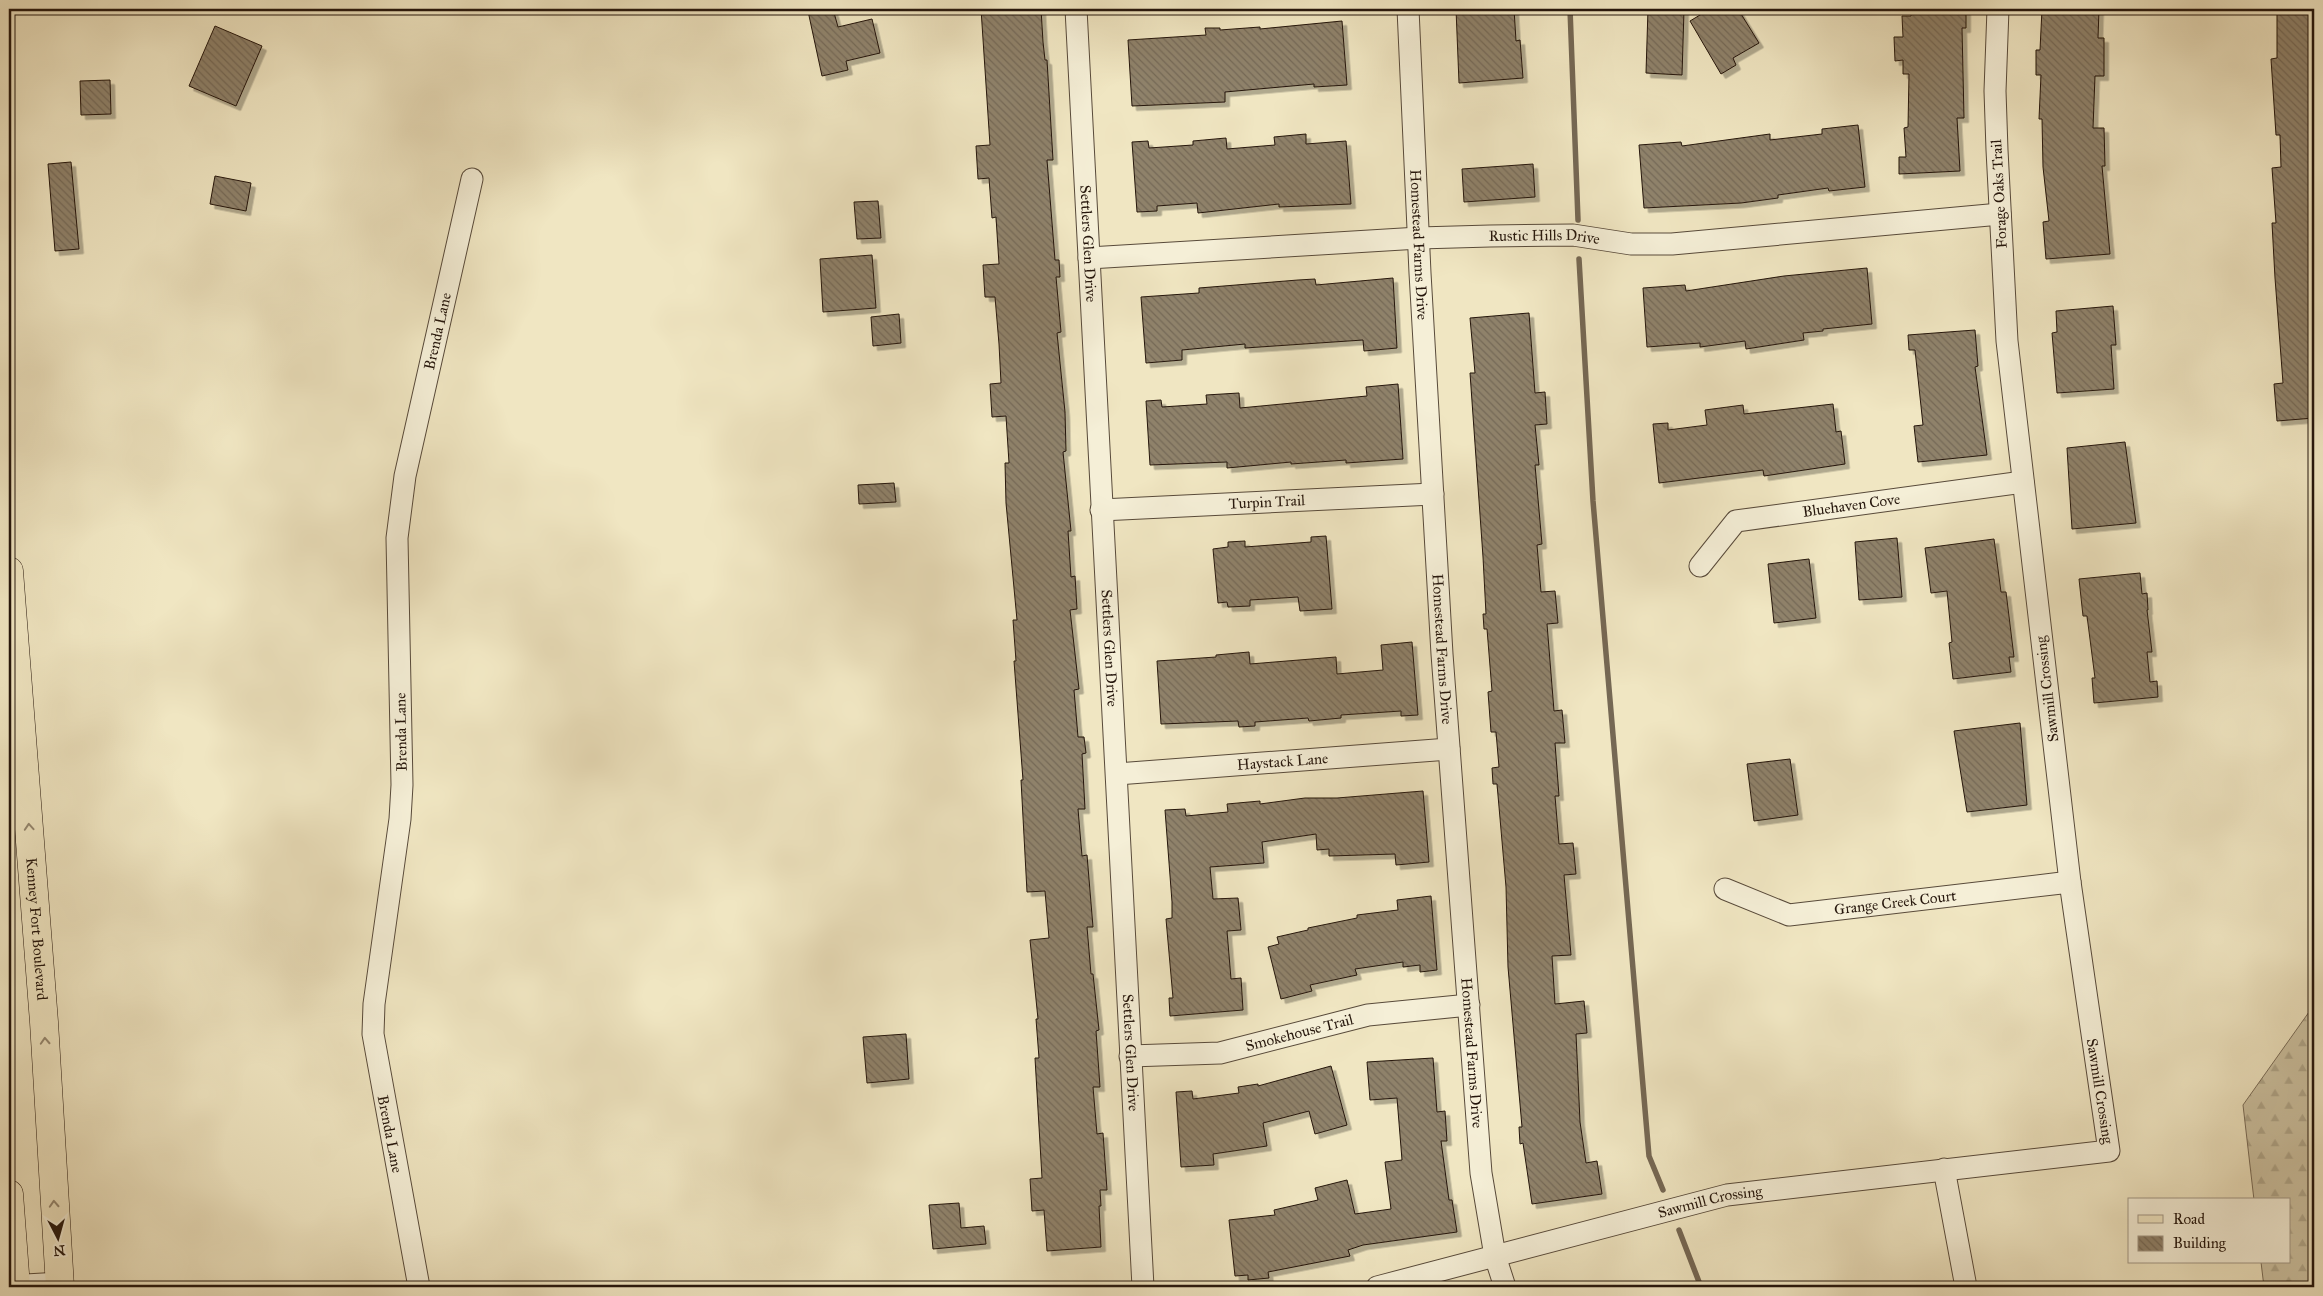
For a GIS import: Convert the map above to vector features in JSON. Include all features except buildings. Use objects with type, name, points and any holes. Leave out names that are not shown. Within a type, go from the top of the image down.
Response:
[{"type":"main road","name":"Kenney Fort Boulevard","points":[[9,571],[44,1022],[60,1285]]},
{"type":"main road","points":[[9,1194],[13,1286]]},
{"type":"street","name":"Settlers Glen Drive","points":[[1076,9],[1143,1287]]},
{"type":"street","name":"Homestead Farms Drive","points":[[1408,9],[1433,494],[1449,749],[1481,1173],[1495,1256],[1505,1287]]},
{"type":"street","name":"Forage Oaks Trail","points":[[1998,9],[1995,91],[2000,214],[2011,378]]},
{"type":"street","name":"Brenda Lane","points":[[419,1287],[375,1049],[374,1004],[400,819],[402,785],[397,538],[400,507],[405,476],[472,179]]},
{"type":"street","name":"Rustic Hills Drive","points":[[1089,258],[1419,238],[1573,236],[1631,244],[1672,244],[2000,214]]},
{"type":"street","name":"Sawmill Crossing","points":[[1377,1287],[1728,1195],[2109,1151],[2070,882],[2011,378]]},
{"type":"street","name":"Bluehaven Cove","points":[[1700,566],[1736,521],[2023,482]]},
{"type":"street","name":"Turpin Trail","points":[[1101,510],[1433,494]]},
{"type":"street","name":"Haystack Lane","points":[[1117,774],[1449,749]]},
{"type":"street","name":"Grange Creek Court","points":[[1725,889],[1789,915],[2070,882]]},
{"type":"street","name":"Smokehouse Trail","points":[[1130,1056],[1220,1053],[1368,1015],[1469,1005]]},
{"type":"street","points":[[1944,1169],[1966,1287]]},
{"type":"street","points":[[13,1286],[60,1285]]},
{"type":"green space","points":[[2314,1005],[2314,1287],[2264,1287],[2261,1264],[2290,1264],[2290,1198],[2254,1198],[2243,1105]]},
{"type":"waterway","points":[[1570,9],[1578,220]]},
{"type":"waterway","points":[[1579,259],[1593,501],[1649,1156],[1663,1190]]},
{"type":"waterway","points":[[1679,1230],[1701,1287]]}]
